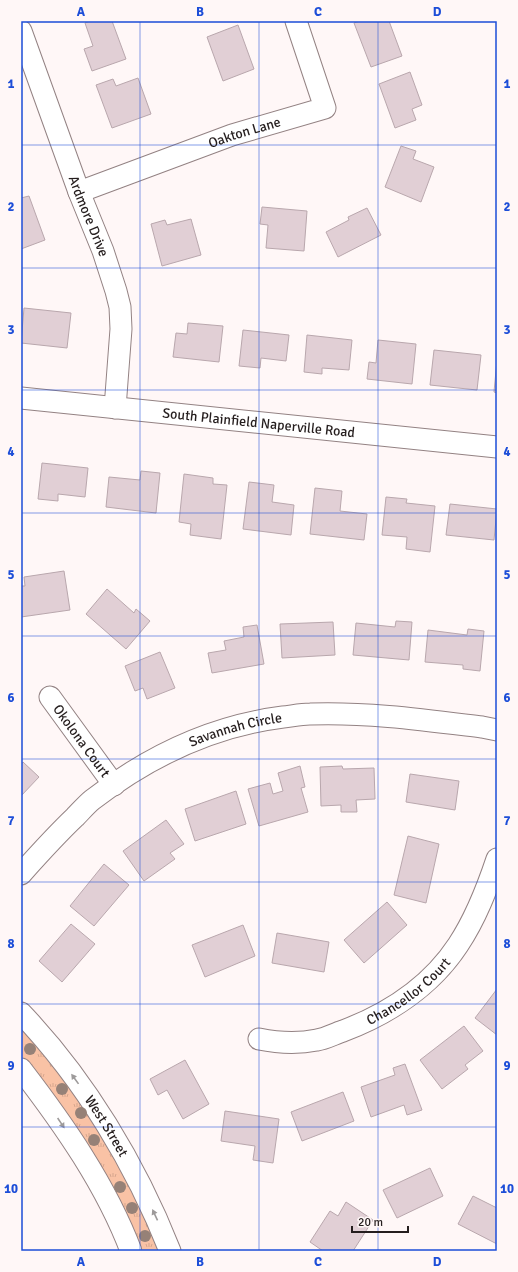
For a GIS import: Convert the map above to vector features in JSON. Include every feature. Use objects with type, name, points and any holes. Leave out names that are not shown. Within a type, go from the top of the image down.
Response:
[{"type":"street","name":"Oakton Lane","points":[[79,192],[232,135],[325,108],[296,21]]},
{"type":"street","name":"Ardmore Drive","points":[[21,31],[79,192],[103,251],[120,307],[121,329],[115,408]]},
{"type":"street","name":"South Plainfield Naperville Road","points":[[21,398],[497,447]]},
{"type":"street","name":"Okolona Court","points":[[50,697],[114,785]]},
{"type":"street","name":"Savannah Circle","points":[[21,874],[54,837],[91,801],[138,768],[187,743],[231,728],[265,719],[309,714],[342,713],[383,715],[482,726],[497,730]]},
{"type":"street","name":"Chancellor Court","points":[[259,1039],[293,1043],[318,1040],[358,1025],[395,1006],[421,986],[446,961],[458,945],[478,912],[497,859]]},
{"type":"street","name":"West Street","points":[[21,1013],[64,1064],[107,1126],[134,1171],[163,1232],[170,1251]]},
{"type":"street","points":[[21,1069],[80,1151],[124,1231],[131,1251]]},
{"type":"green space","points":[[21,1028],[65,1081],[99,1131],[126,1180],[160,1251],[143,1251],[114,1193],[57,1100],[21,1055]]},
{"type":"building","points":[[90,21],[112,21],[126,59],[92,71],[84,49],[93,46],[85,23]]},
{"type":"building","points":[[360,21],[389,21],[402,56],[371,67],[354,23]]},
{"type":"building","points":[[238,25],[254,69],[223,81],[207,37]]},
{"type":"building","points":[[410,72],[422,105],[412,109],[416,120],[395,128],[379,84]]},
{"type":"building","points":[[138,78],[151,114],[112,128],[96,85],[113,79],[116,86]]},
{"type":"building","points":[[401,146],[416,151],[413,159],[434,167],[421,202],[385,187]]},
{"type":"building","points":[[29,196],[45,240],[21,249],[21,198]]},
{"type":"building","points":[[262,207],[307,211],[304,251],[266,248],[268,225],[260,224]]},
{"type":"building","points":[[367,208],[381,235],[338,257],[326,232],[349,220],[348,217]]},
{"type":"building","points":[[191,219],[201,255],[162,266],[151,224],[165,220],[167,225]]},
{"type":"building","points":[[24,308],[71,313],[67,348],[21,343]]},
{"type":"building","points":[[188,323],[223,326],[219,362],[173,357],[176,333],[187,334]]},
{"type":"building","points":[[243,330],[289,335],[286,361],[261,358],[260,368],[239,366]]},
{"type":"building","points":[[307,335],[352,340],[349,370],[322,368],[322,374],[304,372]]},
{"type":"building","points":[[378,340],[416,344],[412,384],[367,379],[369,362],[376,363]]},
{"type":"building","points":[[434,350],[481,355],[477,390],[430,385]]},
{"type":"building","points":[[497,360],[497,393],[494,392]]},
{"type":"building","points":[[42,463],[88,468],[85,497],[58,494],[58,501],[38,499]]},
{"type":"building","points":[[141,471],[160,473],[156,513],[106,507],[109,477],[140,480]]},
{"type":"building","points":[[184,474],[213,478],[213,484],[227,485],[221,539],[190,535],[191,524],[179,522]]},
{"type":"building","points":[[249,482],[274,485],[272,502],[294,505],[291,535],[243,529]]},
{"type":"building","points":[[315,488],[342,491],[340,511],[367,514],[364,540],[310,534]]},
{"type":"building","points":[[386,497],[407,499],[406,503],[435,506],[430,552],[406,549],[407,537],[382,535]]},
{"type":"building","points":[[450,504],[497,509],[494,540],[446,535]]},
{"type":"building","points":[[64,571],[70,610],[21,617],[21,586],[25,586],[24,577]]},
{"type":"building","points":[[107,589],[134,613],[136,609],[150,621],[126,649],[86,614]]},
{"type":"building","points":[[396,621],[412,622],[409,660],[353,655],[356,623],[395,627]]},
{"type":"building","points":[[333,622],[335,655],[282,658],[280,624]]},
{"type":"building","points":[[257,625],[264,664],[212,673],[208,653],[226,650],[224,641],[244,637],[243,627]]},
{"type":"building","points":[[468,629],[484,631],[480,671],[463,669],[463,665],[425,662],[428,630],[467,635]]},
{"type":"building","points":[[160,652],[175,688],[147,699],[143,688],[135,691],[125,666]]},
{"type":"building","points":[[23,762],[39,777],[21,796],[21,765]]},
{"type":"building","points":[[300,766],[305,787],[301,788],[308,812],[259,826],[248,789],[270,783],[273,794],[283,791],[278,773]]},
{"type":"building","points":[[342,766],[343,769],[374,768],[375,799],[356,800],[357,812],[341,812],[341,805],[321,806],[320,767]]},
{"type":"building","points":[[410,774],[459,781],[455,810],[406,802]]},
{"type":"building","points":[[236,791],[246,824],[195,841],[185,809]]},
{"type":"building","points":[[166,820],[184,844],[170,853],[175,859],[144,881],[123,851]]},
{"type":"building","points":[[408,836],[439,844],[426,903],[394,895]]},
{"type":"building","points":[[104,864],[129,885],[94,926],[70,906]]},
{"type":"building","points":[[387,902],[407,925],[364,963],[344,940]]},
{"type":"building","points":[[71,924],[95,944],[62,982],[39,961]]},
{"type":"building","points":[[243,925],[255,956],[205,977],[192,945]]},
{"type":"building","points":[[277,933],[329,942],[324,972],[272,963]]},
{"type":"building","points":[[497,989],[497,1035],[475,1018]]},
{"type":"building","points":[[464,1026],[483,1051],[465,1065],[468,1069],[442,1089],[420,1060]]},
{"type":"building","points":[[185,1060],[209,1104],[183,1119],[167,1090],[158,1095],[150,1079]]},
{"type":"building","points":[[405,1064],[422,1110],[407,1115],[404,1105],[371,1117],[361,1087],[395,1075],[393,1068]]},
{"type":"building","points":[[343,1092],[354,1121],[302,1141],[291,1112]]},
{"type":"building","points":[[225,1111],[279,1119],[273,1163],[253,1160],[255,1146],[221,1141]]},
{"type":"building","points":[[430,1168],[443,1196],[397,1218],[383,1190]]},
{"type":"building","points":[[473,1196],[497,1208],[497,1244],[458,1224]]},
{"type":"building","points":[[346,1202],[373,1220],[353,1251],[323,1251],[310,1242],[330,1211],[338,1216]]}]
